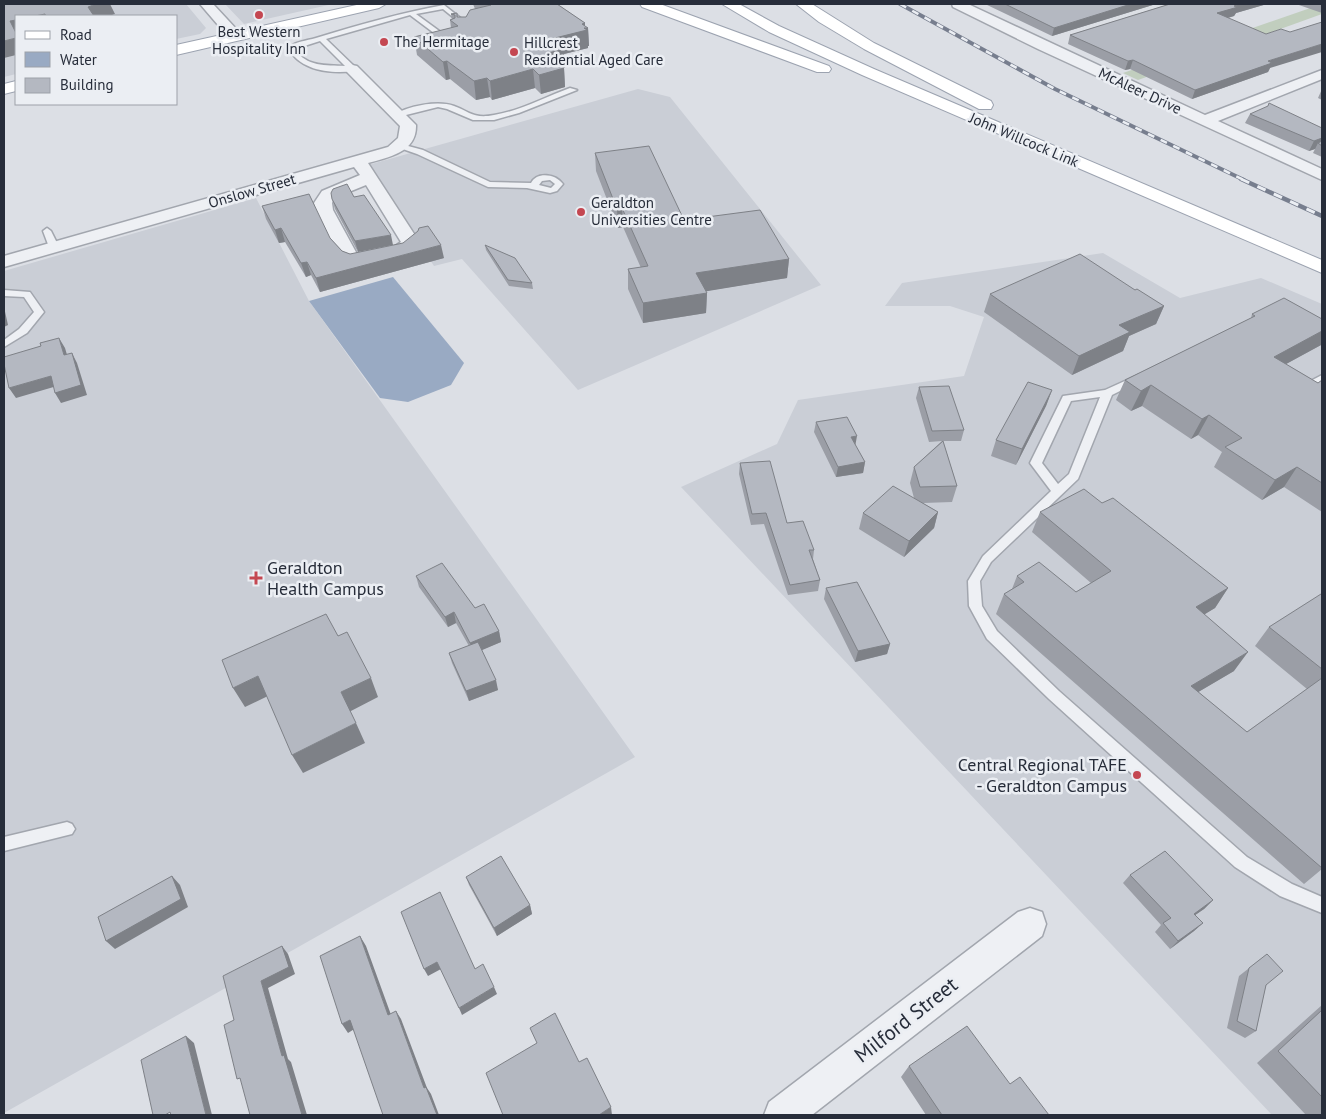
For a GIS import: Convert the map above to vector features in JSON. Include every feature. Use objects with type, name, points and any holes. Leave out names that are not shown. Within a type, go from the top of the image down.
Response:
[{"type":"main road","points":[[178,50],[378,4]]},
{"type":"main road","points":[[647,4],[988,130],[1172,203]]},
{"type":"main road","name":"John Willcock Link","points":[[729,4],[774,28],[868,72],[1322,267]]},
{"type":"main road","name":"John Willcock Link","points":[[754,4],[839,49],[918,84],[1126,168],[1322,252]]},
{"type":"main road","points":[[803,4],[820,16],[905,65],[1000,112],[1126,168]]},
{"type":"street","points":[[206,4],[235,36]]},
{"type":"street","name":"McAleer Drive","points":[[958,4],[1043,46],[1322,175]]},
{"type":"street","points":[[1043,46],[1062,40]]},
{"type":"street","points":[[352,70],[408,125],[409,134],[400,145]]},
{"type":"street","points":[[1205,121],[1322,74]]},
{"type":"street","name":"Onslow Street","points":[[4,262],[359,161],[394,150],[400,145]]},
{"type":"street","points":[[359,161],[411,243],[400,251],[354,260],[349,257],[324,210],[323,202],[328,195],[369,177]]},
{"type":"street","name":"Milford Street","points":[[782,1115],[1030,924]]},
{"type":"lane","points":[[352,70],[309,66],[300,61],[291,48],[298,44],[322,40],[328,35],[411,13],[444,7],[468,27],[466,32],[463,33]]},
{"type":"lane","points":[[411,13],[440,35],[454,35]]},
{"type":"lane","points":[[322,40],[352,70]]},
{"type":"lane","points":[[398,115],[425,108],[448,106],[472,119],[482,120],[523,109],[550,97],[573,90]]},
{"type":"lane","points":[[400,145],[420,152],[488,184],[499,186],[534,186]]},
{"type":"lane","points":[[46,231],[54,248]]},
{"type":"lane","points":[[4,293],[27,294],[39,312],[23,331],[4,344]]},
{"type":"lane","points":[[1058,492],[1036,463],[1067,398],[1107,393],[1150,372]]},
{"type":"lane","points":[[1297,393],[1322,378]]},
{"type":"lane","points":[[1107,393],[1074,476],[987,559],[974,581],[976,606],[989,630],[1054,695],[1241,862],[1286,890],[1322,904]]},
{"type":"lane","points":[[4,844],[67,829]]},
{"type":"shaded area","points":[[4,4],[186,4],[206,28],[200,34],[178,39],[178,15],[15,15],[15,74],[4,77]]},
{"type":"shaded area","name":"Best Western Hospitality Inn","points":[[225,4],[333,4],[244,24]]},
{"type":"shaded area","name":"Geraldton Universities Centre","points":[[638,89],[670,97],[821,285],[578,390],[462,259],[434,266],[368,165]]},
{"type":"shaded area","name":"Geraldton Health Campus","points":[[256,198],[309,301],[635,757],[4,1113],[4,271]]},
{"type":"shaded area","name":"Central Regional TAFE - Geraldton Campus","points":[[1103,253],[1180,298],[1261,278],[1322,304],[1322,1115],[1272,1115],[681,487],[777,444],[798,400],[964,376],[984,317],[950,306],[885,306],[902,283]]},
{"type":"green space","points":[[1322,4],[1322,14],[1138,80],[1123,73]]},
{"type":"water","points":[[393,277],[464,363],[451,385],[408,402],[380,398],[309,301]]},
{"type":"building","points":[[4,4],[96,4],[88,7],[93,15],[15,15],[15,20],[10,21],[15,31],[15,38],[4,41]]},
{"type":"building","name":"Hillcrest Residential Aged Care","points":[[489,4],[557,4],[585,23],[582,24],[588,28],[584,28],[587,30],[551,39],[563,49],[545,54],[564,68],[539,75],[533,69],[490,81],[487,78],[474,81],[447,61],[443,62],[414,37],[458,26],[450,20],[455,18],[455,15],[451,14],[457,13],[457,17],[466,17],[470,10],[491,5]]},
{"type":"building","points":[[1005,4],[1131,4],[1054,28]]},
{"type":"building","points":[[1170,4],[1240,4],[1234,6],[1238,7],[1217,13],[1266,34],[1281,29],[1290,32],[1322,22],[1322,44],[1268,61],[1272,63],[1195,90],[1133,60],[1128,61],[1070,35]]},
{"type":"building","points":[[1269,103],[1322,128],[1322,138],[1314,141],[1250,114],[1268,106]]},
{"type":"building","points":[[649,146],[684,220],[760,210],[789,259],[696,273],[707,293],[643,303],[628,269],[648,266],[622,208],[617,209],[595,153]]},
{"type":"building","points":[[347,184],[354,197],[364,195],[391,235],[355,241],[332,199],[331,193],[333,189]]},
{"type":"building","points":[[309,194],[330,238],[342,251],[350,254],[403,243],[418,231],[419,228],[428,226],[441,245],[316,278],[307,262],[301,263],[281,228],[275,230],[262,206]]},
{"type":"building","points":[[485,245],[515,258],[532,283],[508,280]]},
{"type":"building","points":[[1080,254],[1135,290],[1137,289],[1164,306],[1119,325],[1130,332],[1079,356],[990,294]]},
{"type":"building","points":[[1284,298],[1322,319],[1322,331],[1274,357],[1318,383],[1322,380],[1322,483],[1297,467],[1275,480],[1225,447],[1242,438],[1209,415],[1202,419],[1151,385],[1141,391],[1125,380],[1255,316],[1252,314]]},
{"type":"building","points":[[59,338],[64,355],[72,353],[81,385],[55,393],[51,376],[9,388],[4,357],[41,346],[40,343]]},
{"type":"building","points":[[1028,382],[1052,390],[1022,449],[996,440]]},
{"type":"building","points":[[949,386],[964,430],[932,431],[919,387]]},
{"type":"building","points":[[847,417],[857,436],[851,437],[865,462],[838,467],[816,422]]},
{"type":"building","points":[[943,441],[957,486],[920,487],[914,467]]},
{"type":"building","points":[[770,461],[787,523],[803,521],[814,550],[809,550],[820,580],[790,585],[766,513],[752,514],[740,463]]},
{"type":"building","points":[[893,486],[938,512],[909,541],[863,513]]},
{"type":"building","points":[[1084,489],[1102,503],[1113,498],[1228,588],[1196,607],[1248,652],[1191,686],[1247,732],[1322,678],[1322,868],[1004,594],[1024,582],[1017,576],[1039,562],[1076,592],[1111,571],[1040,512]]},
{"type":"building","points":[[442,563],[475,608],[484,604],[499,631],[470,643],[454,612],[445,617],[416,576]]},
{"type":"building","points":[[857,582],[890,644],[858,651],[826,588]]},
{"type":"building","points":[[1322,595],[1322,669],[1269,627]]},
{"type":"building","points":[[326,614],[338,636],[347,632],[371,678],[341,692],[356,723],[292,755],[258,676],[233,688],[222,660]]},
{"type":"building","points":[[478,642],[496,680],[466,691],[449,653]]},
{"type":"building","points":[[1165,851],[1213,900],[1194,914],[1203,923],[1178,941],[1163,923],[1171,918],[1130,875]]},
{"type":"building","points":[[501,856],[530,905],[494,928],[466,877]]},
{"type":"building","points":[[172,876],[181,899],[106,941],[98,917]]},
{"type":"building","points":[[440,892],[475,969],[483,964],[494,987],[459,1008],[437,962],[424,969],[401,912]]},
{"type":"building","points":[[360,936],[388,1015],[396,1011],[424,1088],[426,1087],[437,1115],[383,1115],[350,1020],[342,1024],[320,956]]},
{"type":"building","points":[[282,946],[289,967],[261,981],[282,1056],[284,1055],[302,1115],[250,1115],[240,1078],[237,1079],[224,1025],[234,1020],[223,976]]},
{"type":"building","points":[[1267,954],[1283,971],[1266,985],[1256,1031],[1237,1021],[1249,968]]},
{"type":"building","points":[[1322,1010],[1322,1097],[1278,1051]]},
{"type":"building","points":[[555,1013],[579,1062],[587,1058],[611,1107],[599,1115],[503,1115],[486,1073],[537,1043],[530,1028]]},
{"type":"building","points":[[967,1026],[1010,1084],[1020,1077],[1049,1115],[942,1115],[909,1066]]},
{"type":"building","points":[[186,1036],[206,1115],[171,1115],[170,1112],[165,1115],[153,1115],[141,1060]]},
{"type":"railway","points":[[900,4],[1055,89],[1244,180]]},
{"type":"railway","points":[[1241,179],[1322,216]]},
{"type":"place","name":"Best Western Hospitality Inn","points":[[259,15]]},
{"type":"place","name":"The Hermitage","points":[[384,42]]},
{"type":"place","name":"Hillcrest Residential Aged Care","points":[[514,52]]},
{"type":"place","name":"Geraldton Universities Centre","points":[[581,212]]},
{"type":"place","name":"Geraldton Health Campus","points":[[256,578]]},
{"type":"place","name":"Central Regional TAFE - Geraldton Campus","points":[[1137,775]]}]
